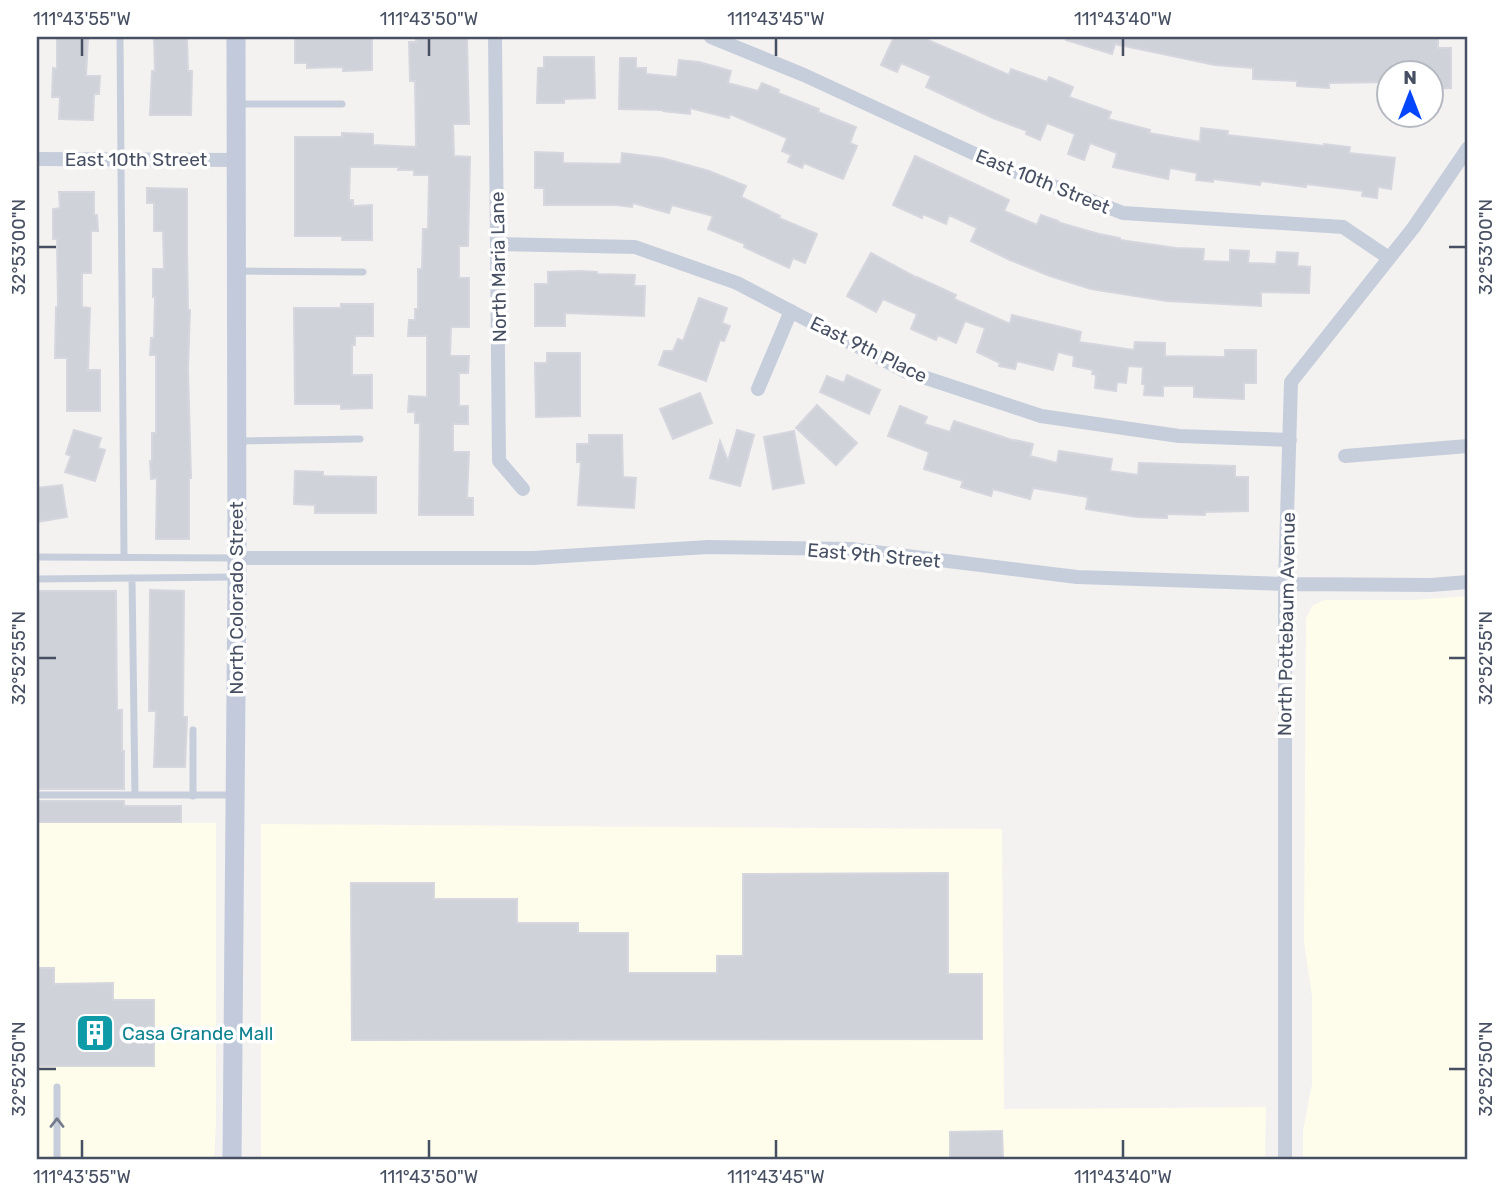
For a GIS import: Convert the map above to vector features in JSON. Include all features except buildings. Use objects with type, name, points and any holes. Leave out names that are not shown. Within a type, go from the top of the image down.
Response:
[{"type":"street","name":"North Colorado Street","points":[[233,1159],[237,568],[236,37]]},
{"type":"street","name":"North Maria Lane","points":[[495,37],[499,461],[523,489]]},
{"type":"street","name":"East 10th Street","points":[[711,37],[804,75],[1001,166],[1123,213],[1343,227],[1389,258]]},
{"type":"street","name":"North Pottebaum Avenue","points":[[1285,1159],[1285,584],[1291,382],[1414,227],[1468,148]]},
{"type":"street","name":"East 10th Street","points":[[37,159],[236,160]]},
{"type":"street","name":"East 9th Place","points":[[497,244],[635,247],[737,283],[905,371],[1041,416],[1180,436],[1290,440]]},
{"type":"street","points":[[758,389],[791,311]]},
{"type":"street","points":[[1345,456],[1468,446]]},
{"type":"street","name":"East 9th Street","points":[[237,568],[533,558],[708,547],[851,549],[1077,577],[1285,584],[1431,585],[1468,582]]},
{"type":"lane","points":[[120,37],[124,557]]},
{"type":"lane","points":[[236,104],[341,104]]},
{"type":"lane","points":[[236,271],[363,272]]},
{"type":"lane","points":[[236,441],[360,439]]},
{"type":"lane","points":[[37,557],[124,557],[237,568]]},
{"type":"lane","points":[[37,579],[131,578],[237,568]]},
{"type":"lane","points":[[131,578],[135,795]]},
{"type":"lane","points":[[193,730],[193,796]]},
{"type":"lane","points":[[37,795],[235,795]]},
{"type":"lane","points":[[57,1087],[57,1159]]},
{"type":"shaded area","points":[[1468,596],[1468,1159],[1303,1159],[1303,1131],[1312,1084],[1312,996],[1304,942],[1306,619],[1312,606],[1324,600],[1413,600]]},
{"type":"shaded area","points":[[37,823],[216,823],[214,1159],[37,1159]]},
{"type":"shaded area","points":[[261,824],[1002,829],[1004,1109],[1266,1107],[1265,1159],[261,1159]]},
{"type":"place","name":"Casa Grande Mall","points":[[95,1033]]}]
